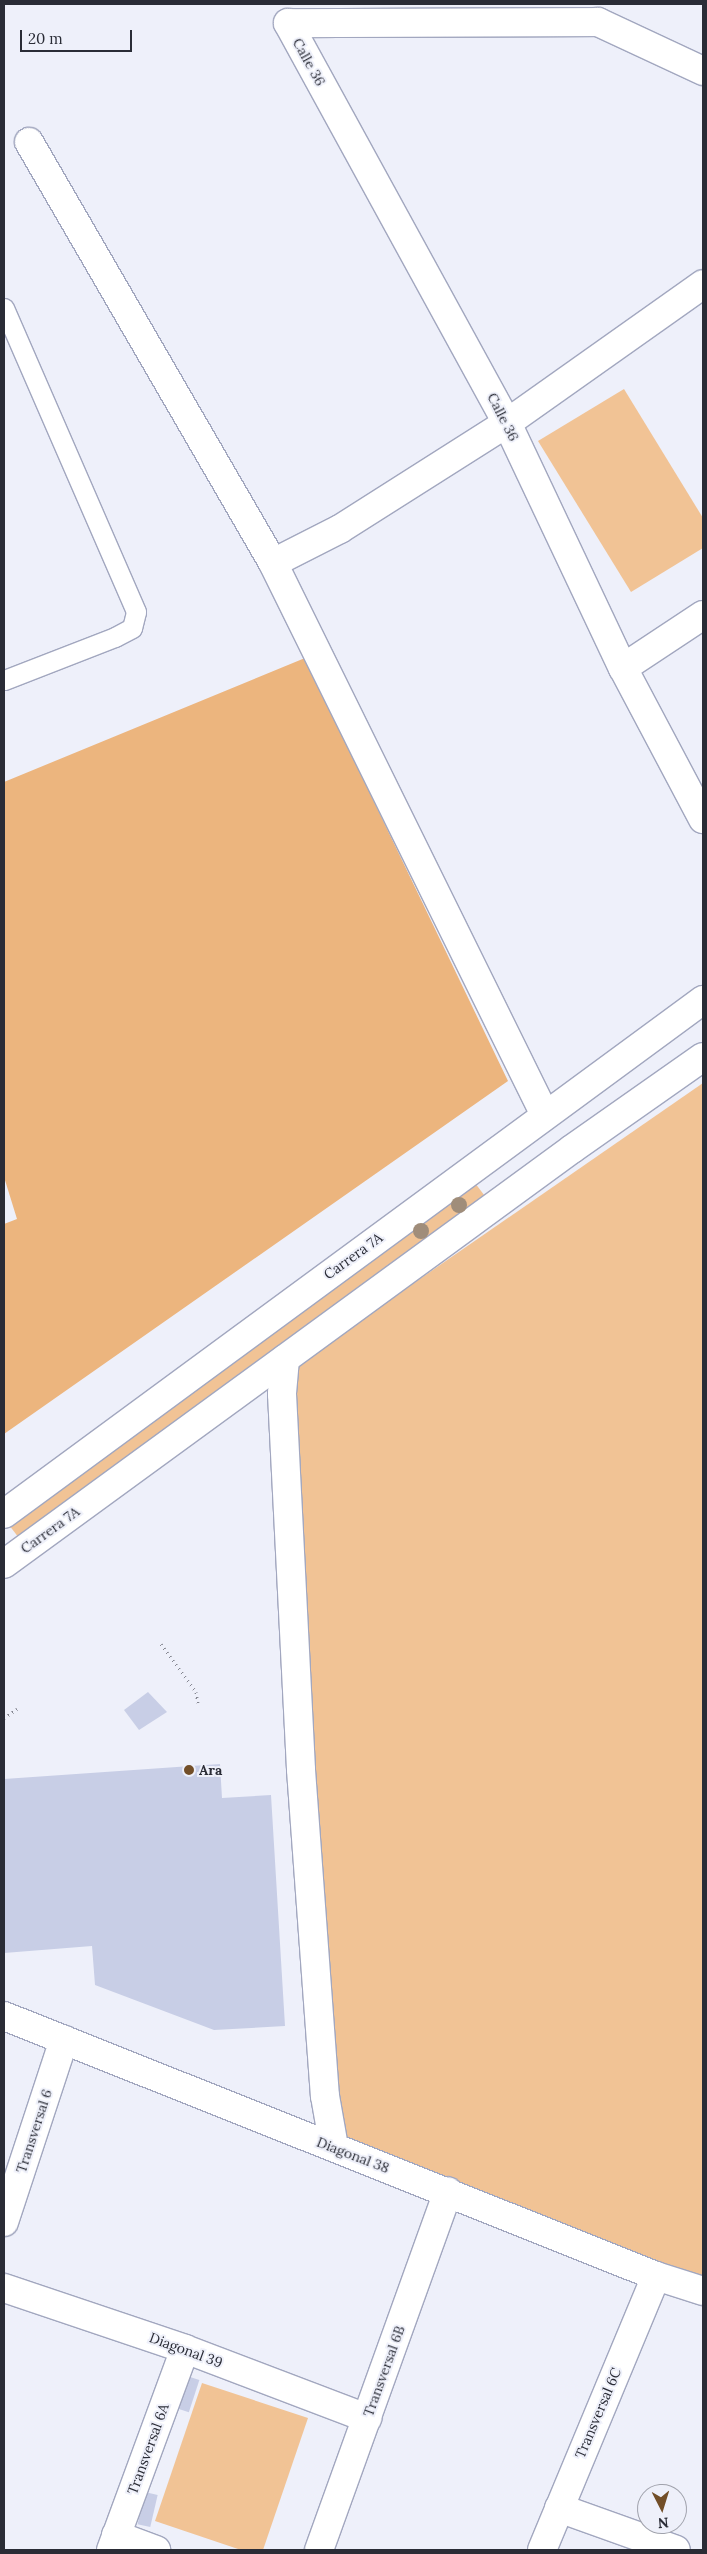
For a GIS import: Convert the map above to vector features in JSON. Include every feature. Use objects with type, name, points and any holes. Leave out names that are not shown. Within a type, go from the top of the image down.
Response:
[{"type":"street","name":"Calle 36","points":[[703,71],[598,22],[288,23],[508,423],[623,668],[703,819]]},
{"type":"street","points":[[28,142],[272,564],[545,1115]]},
{"type":"street","points":[[272,564],[340,529],[508,423],[703,284]]},
{"type":"street","points":[[623,668],[703,614]]},
{"type":"street","name":"Carrera 7A","points":[[4,1514],[703,1000]]},
{"type":"street","name":"Carrera 7A","points":[[4,1564],[703,1057]]},
{"type":"street","points":[[285,1359],[282,1394],[302,1770],[325,2096],[334,2147]]},
{"type":"street","name":"Diagonal 38","points":[[4,2016],[448,2191],[656,2276],[703,2291]]},
{"type":"street","name":"Transversal 6","points":[[4,2222],[64,2040]]},
{"type":"street","name":"Transversal 6B","points":[[319,2550],[448,2191]]},
{"type":"street","name":"Transversal 6C","points":[[542,2550],[656,2276]]},
{"type":"street","name":"Diagonal 39","points":[[4,2288],[184,2349],[367,2418]]},
{"type":"street","name":"Transversal 6A","points":[[114,2543],[184,2349]]},
{"type":"street","points":[[559,2508],[676,2550]]},
{"type":"street","points":[[114,2543],[156,2550]]},
{"type":"lane","points":[[4,308],[136,612],[132,628],[114,637],[4,680]]},
{"type":"path","points":[[161,1644],[196,1692],[198,1704]]},
{"type":"path","points":[[4,1718],[17,1709]]},
{"type":"shaded area","points":[[624,389],[703,518],[703,548],[631,592],[538,441]]},
{"type":"shaded area","points":[[305,658],[508,1081],[4,1434],[4,1224],[17,1219],[4,1177],[4,782]]},
{"type":"shaded area","points":[[703,1083],[703,2291],[334,2147],[294,1366]]},
{"type":"shaded area","points":[[472,1179],[488,1200],[26,1548],[10,1527]]},
{"type":"shaded area","points":[[202,2383],[308,2418],[263,2550],[241,2550],[155,2521]]},
{"type":"building","points":[[148,1692],[167,1712],[139,1730],[124,1710]]},
{"type":"building","points":[[220,1764],[222,1798],[271,1795],[285,2026],[214,2030],[95,1985],[92,1946],[4,1953],[4,1779]]},
{"type":"building","points":[[187,2376],[199,2380],[189,2412],[176,2408]]},
{"type":"building","points":[[145,2492],[158,2495],[150,2527],[138,2524]]},
{"type":"place","name":"Ara","points":[[189,1770]]}]
